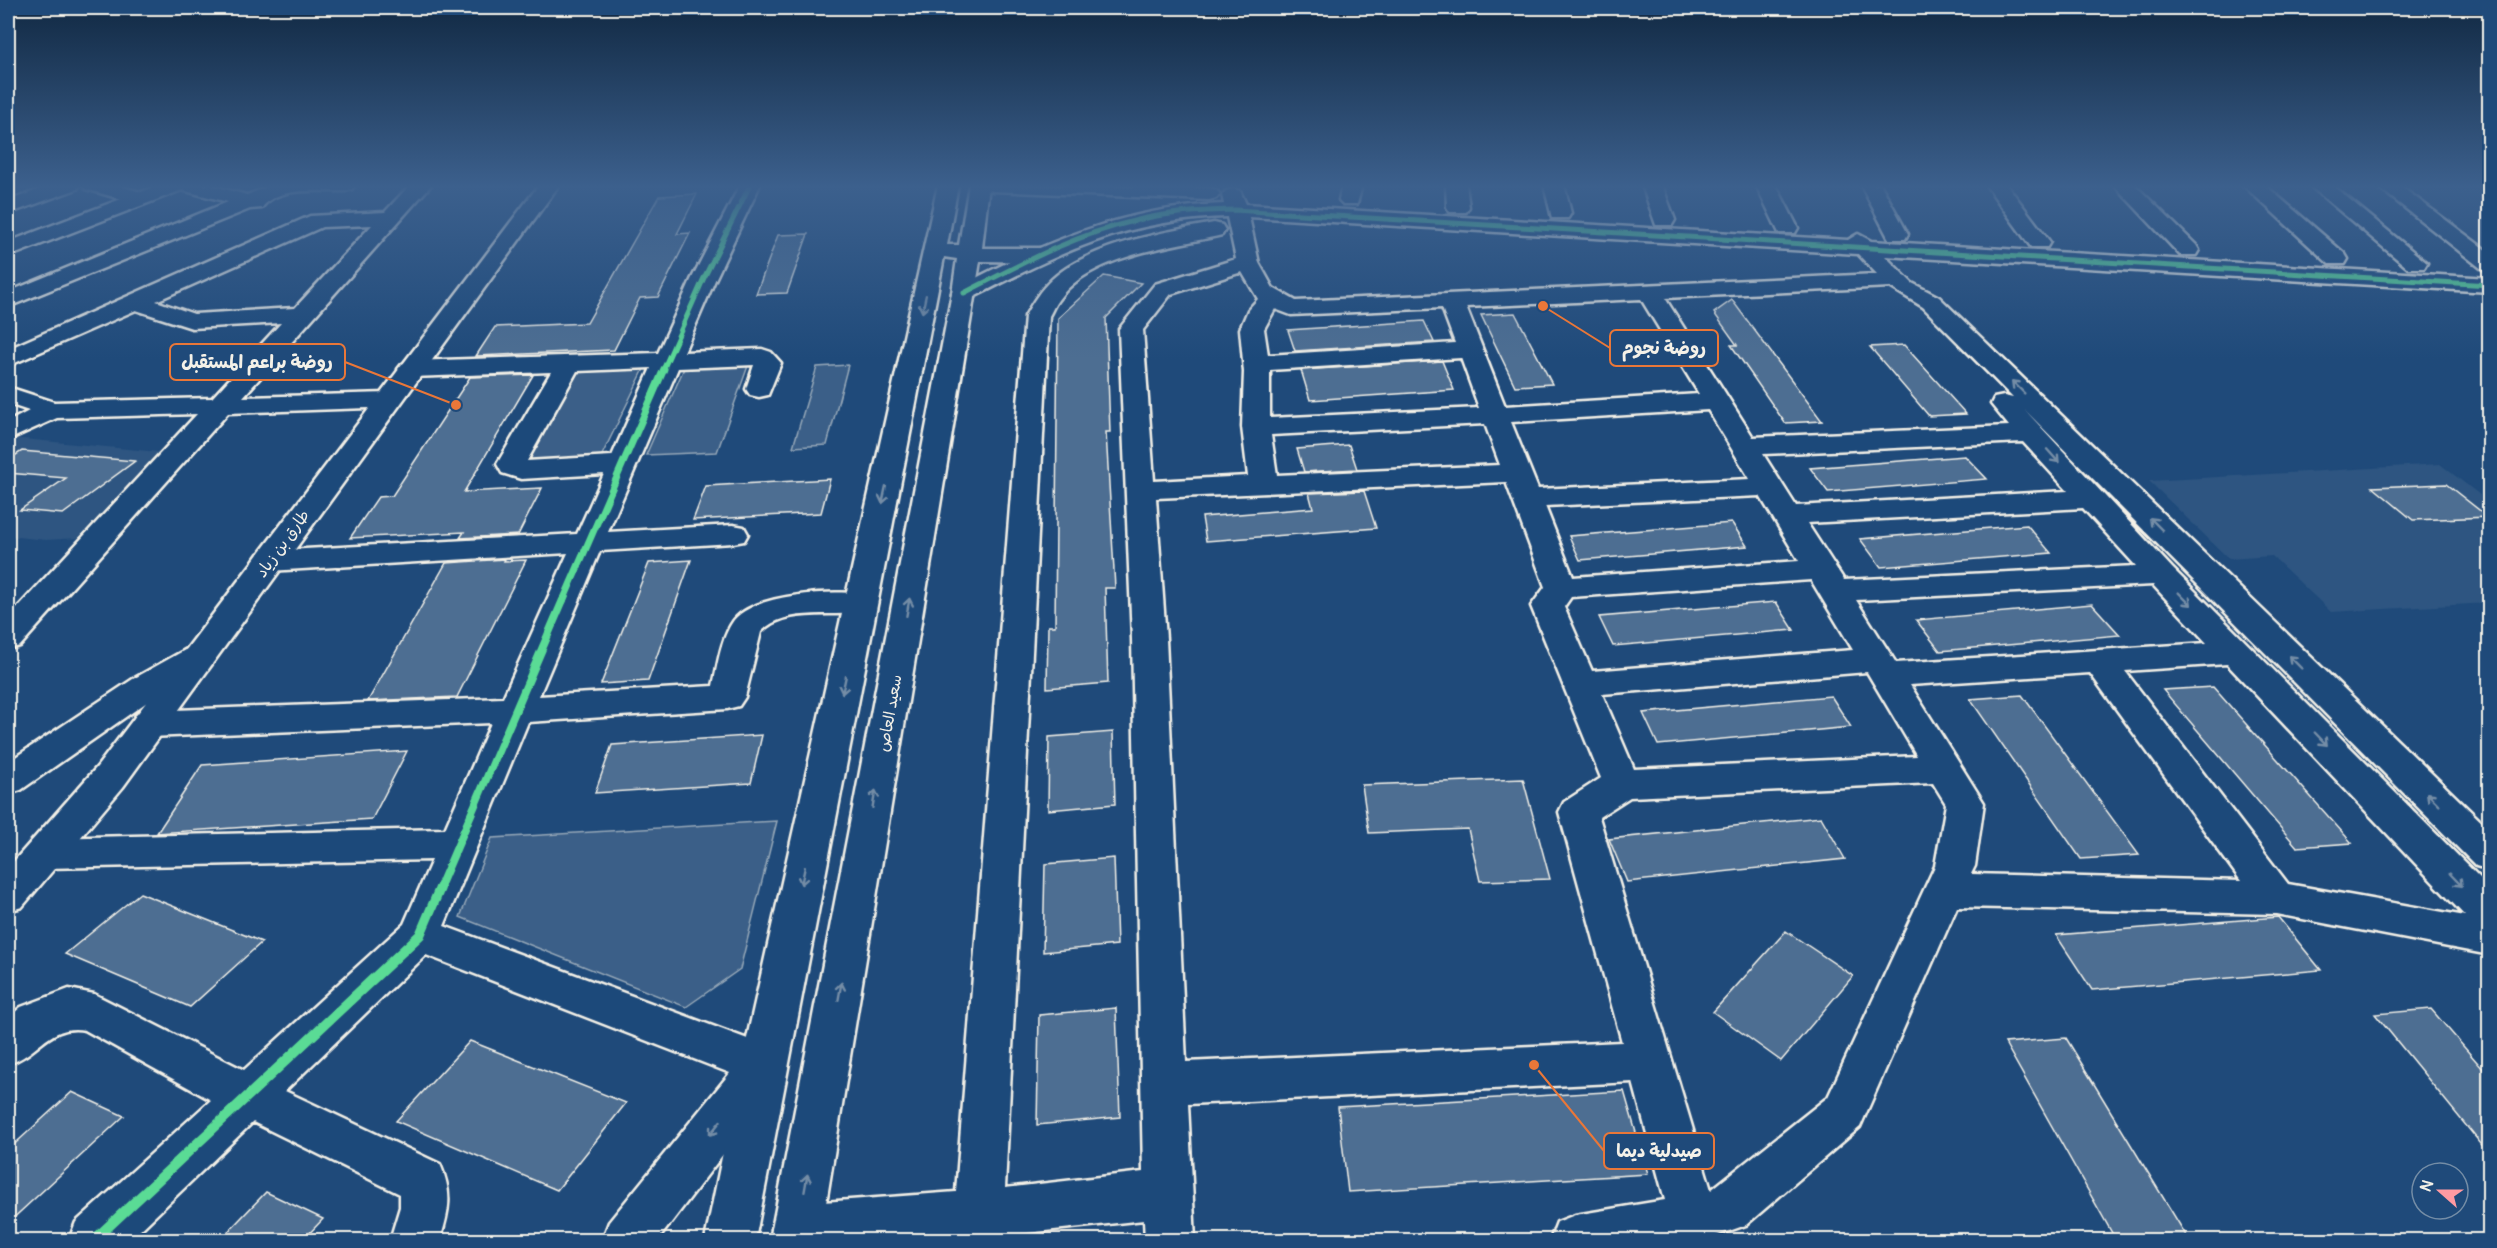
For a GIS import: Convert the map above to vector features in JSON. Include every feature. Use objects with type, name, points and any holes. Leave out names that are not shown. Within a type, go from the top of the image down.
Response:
[{"type":"street","points":[[8,250],[25,243]]},
{"type":"street","points":[[8,300],[146,243]]},
{"type":"street","points":[[8,358],[267,243]]},
{"type":"street","points":[[8,638],[365,243]]},
{"type":"street","name":"طارق بن زياد","points":[[8,895],[110,777],[505,243]]},
{"type":"street","points":[[94,1240],[420,935],[622,464],[721,243]]},
{"type":"street","points":[[729,1240],[937,243]]},
{"type":"street","name":"سعيد العاص","points":[[796,1235],[972,243]]},
{"type":"street","points":[[964,293],[1040,255],[1070,243]]},
{"type":"street","points":[[979,1215],[1037,316],[1049,295],[1073,276],[1106,257],[1152,243]]},
{"type":"street","points":[[1244,243],[1248,263],[1264,292],[1291,308],[1649,292],[1900,284]]},
{"type":"street","points":[[1772,243],[2490,285]]},
{"type":"street","points":[[1860,243],[1900,284],[1931,302],[2490,855]]},
{"type":"street","points":[[2062,243],[2490,266]]},
{"type":"street","points":[[2181,243],[2188,250]]},
{"type":"street","points":[[2319,243],[2337,259]]},
{"type":"street","points":[[2391,243],[2416,263]]},
{"type":"street","points":[[2461,243],[2490,266]]},
{"type":"street","points":[[936,249],[970,255],[1040,255]]},
{"type":"street","points":[[1170,1240],[1149,639],[1131,329],[1162,289],[1248,263]]},
{"type":"street","points":[[1900,284],[1908,302],[2161,575],[2490,915]]},
{"type":"street","points":[[1575,1240],[1695,1220],[1729,1209],[1844,1112],[1955,866],[1965,803],[1649,292]]},
{"type":"street","points":[[1264,484],[1256,426],[1256,363],[1252,329],[1260,310],[1274,298]]},
{"type":"street","points":[[134,302],[192,321],[301,315]]},
{"type":"street","points":[[1452,302],[1561,588]]},
{"type":"street","points":[[1256,363],[1470,350]]},
{"type":"street","points":[[411,369],[762,357],[768,363],[759,389]]},
{"type":"street","points":[[569,363],[511,464],[512,467],[521,470],[622,464]]},
{"type":"street","points":[[8,395],[52,410],[388,401]]},
{"type":"street","points":[[1256,426],[1496,415],[1717,400]]},
{"type":"street","points":[[8,432],[52,410]]},
{"type":"street","points":[[1745,446],[2031,433]]},
{"type":"street","points":[[1140,490],[1264,484],[1523,486],[1780,501],[2091,499]]},
{"type":"street","points":[[269,561],[733,534]]},
{"type":"street","points":[[1561,588],[1829,580],[2161,575]]},
{"type":"street","points":[[1561,588],[1547,606],[1622,783]]},
{"type":"street","points":[[149,724],[515,710],[727,697],[746,627],[758,615],[772,610],[861,603]]},
{"type":"street","points":[[1580,684],[2237,652]]},
{"type":"street","points":[[8,780],[145,687],[197,658]]},
{"type":"street","points":[[2098,660],[2276,898]]},
{"type":"street","points":[[1695,1220],[1578,812],[1622,783],[1943,769]]},
{"type":"street","points":[[45,853],[460,844]]},
{"type":"street","points":[[1944,890],[2276,898],[2490,938]]},
{"type":"street","points":[[420,935],[764,1065]]},
{"type":"street","points":[[8,1044],[38,1021],[69,1008],[94,1013],[248,1096],[423,1181],[425,1207],[415,1240]]},
{"type":"street","points":[[1165,1084],[1650,1061]]},
{"type":"street","points":[[627,1240],[764,1065]]},
{"type":"street","points":[[796,1235],[1168,1193]]},
{"type":"shaded area","points":[[749,363],[717,452],[646,455],[685,366]]},
{"type":"shaded area","points":[[848,365],[827,445],[793,447],[817,367]]},
{"type":"shaded area","points":[[645,367],[600,459],[526,461],[578,369]]},
{"type":"shaded area","points":[[13,438],[159,452],[78,538],[46,540],[8,536],[8,441]]},
{"type":"shaded area","points":[[2440,464],[2489,502],[2489,603],[2331,612],[2272,556],[2229,559],[2149,481]]},
{"type":"shaded area","points":[[777,821],[740,969],[686,1007],[460,917],[492,838]]},
{"type":"building","points":[[632,243],[685,243],[658,297],[640,298],[614,350],[476,356],[495,327],[587,323]]},
{"type":"building","points":[[775,243],[805,243],[787,293],[756,294]]},
{"type":"building","points":[[1104,276],[1141,283],[1106,318],[1110,432],[1106,432],[1115,588],[1105,588],[1108,683],[1047,688],[1048,626],[1055,626],[1058,318]]},
{"type":"building","points":[[1732,300],[1822,421],[1785,423],[1731,345],[1737,345],[1714,313]]},
{"type":"building","points":[[1515,313],[1552,384],[1515,386],[1481,315]]},
{"type":"building","points":[[1424,321],[1434,342],[1295,351],[1288,330]]},
{"type":"building","points":[[1904,345],[1966,414],[1929,416],[1870,347]]},
{"type":"building","points":[[1442,361],[1454,390],[1310,400],[1301,370]]},
{"type":"building","points":[[533,375],[464,492],[542,488],[518,535],[460,538],[464,532],[350,538],[378,497],[392,496],[470,377]]},
{"type":"building","points":[[1349,445],[1357,469],[1304,472],[1297,449]]},
{"type":"building","points":[[22,451],[135,461],[63,514],[20,510],[66,478],[8,473],[8,460]]},
{"type":"building","points":[[1965,456],[1987,479],[1828,492],[1810,468]]},
{"type":"building","points":[[830,479],[821,513],[693,520],[706,486]]},
{"type":"building","points":[[2446,484],[2488,517],[2413,520],[2373,487]]},
{"type":"building","points":[[1364,491],[1376,528],[1206,541],[1202,517],[1313,508],[1309,493]]},
{"type":"building","points":[[1732,523],[1747,546],[1580,560],[1569,536]]},
{"type":"building","points":[[2027,525],[2051,553],[1881,567],[1860,539]]},
{"type":"building","points":[[505,559],[504,561],[526,560],[457,697],[368,701],[446,563]]},
{"type":"building","points":[[691,560],[648,681],[601,684],[649,563]]},
{"type":"building","points":[[1776,602],[1794,630],[1613,646],[1599,617]]},
{"type":"building","points":[[2092,604],[2120,635],[1940,651],[1916,620]]},
{"type":"building","points":[[2213,687],[2352,843],[2297,847],[2163,690]]},
{"type":"building","points":[[2022,695],[2139,855],[2081,859],[1970,699]]},
{"type":"building","points":[[1831,696],[1851,727],[1658,745],[1643,713]]},
{"type":"building","points":[[1113,732],[1115,804],[1048,810],[1049,737]]},
{"type":"building","points":[[762,735],[751,783],[595,793],[612,745]]},
{"type":"building","points":[[407,751],[372,819],[157,833],[202,765]]},
{"type":"building","points":[[1523,779],[1550,879],[1480,881],[1468,829],[1369,833],[1362,785]]},
{"type":"building","points":[[1821,817],[1845,859],[1627,882],[1609,839]]},
{"type":"building","points":[[1114,858],[1117,945],[1043,952],[1045,864]]},
{"type":"building","points":[[140,893],[262,942],[190,1007],[65,954]]},
{"type":"building","points":[[2278,917],[2321,970],[2092,990],[2056,935]]},
{"type":"building","points":[[1786,931],[1853,976],[1781,1061],[1713,1012]]},
{"type":"building","points":[[1116,1008],[1120,1117],[1037,1125],[1039,1015]]},
{"type":"building","points":[[2431,1009],[2490,1077],[2490,1155],[2375,1014]]},
{"type":"building","points":[[2066,1038],[2189,1240],[2116,1240],[2005,1043]]},
{"type":"building","points":[[470,1041],[626,1103],[557,1190],[396,1121]]},
{"type":"building","points":[[1624,1091],[1648,1174],[1348,1192],[1338,1107]]},
{"type":"building","points":[[72,1092],[124,1116],[8,1223],[8,1150]]},
{"type":"building","points":[[266,1192],[323,1219],[303,1240],[220,1240]]},
{"type":"cycle path","points":[[94,1240],[420,935],[515,710],[721,243]]},
{"type":"cycle path","points":[[964,293],[1068,243]]},
{"type":"cycle path","points":[[1791,243],[2490,285]]},
{"type":"place","name":"روضة نجوم","points":[[1543,306]]},
{"type":"place","name":"روضة براعم المستقبل","points":[[456,405]]},
{"type":"place","name":"صيدلية ديما","points":[[1534,1065]]}]
